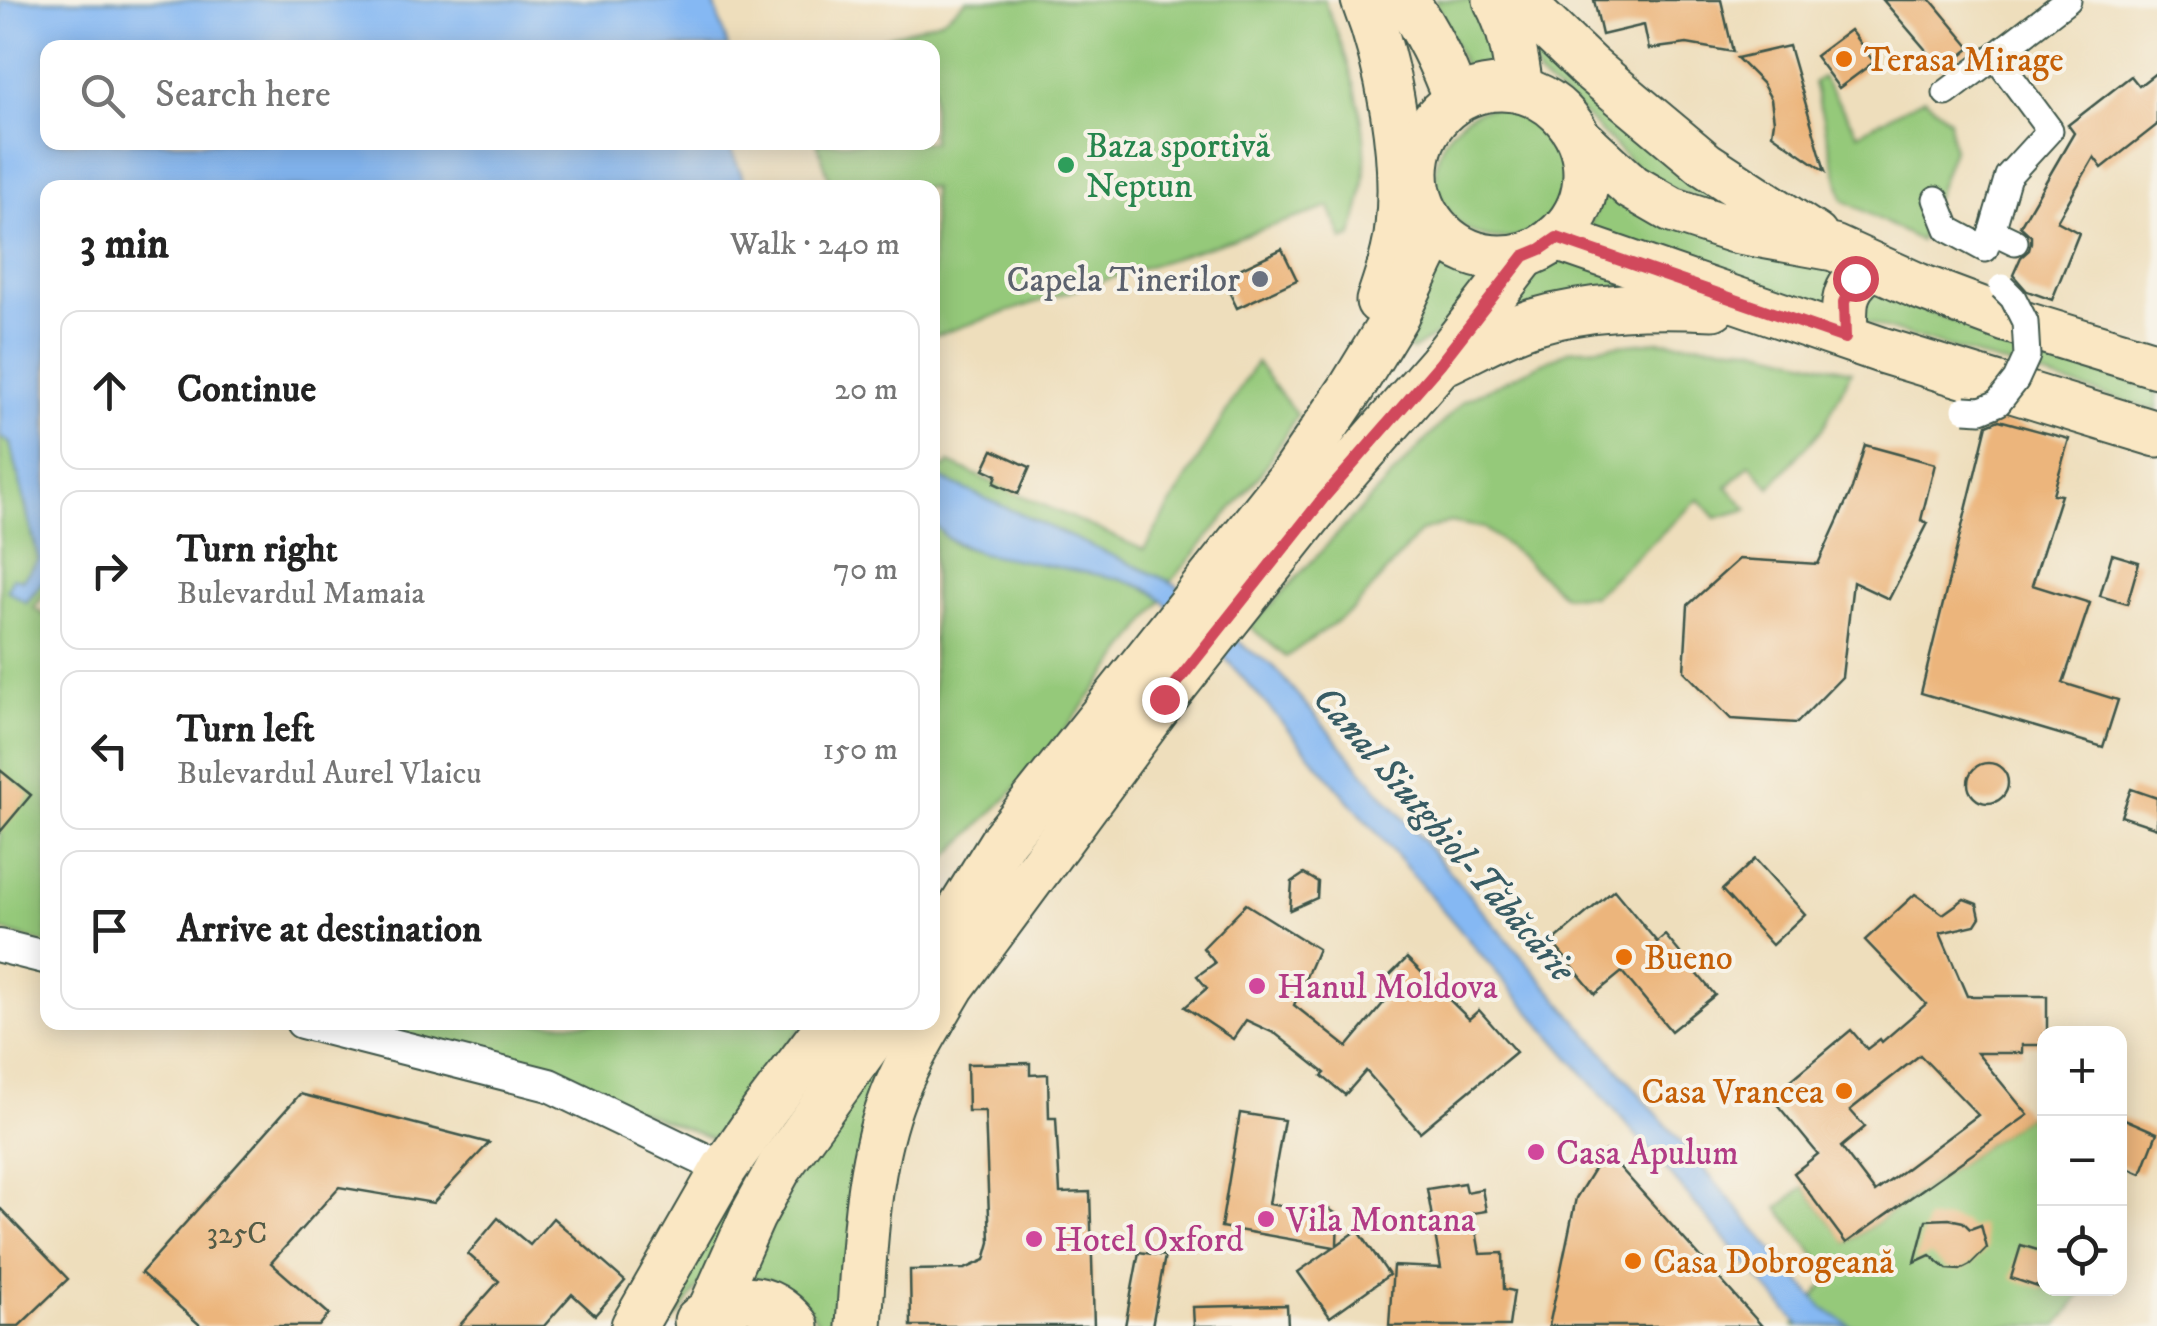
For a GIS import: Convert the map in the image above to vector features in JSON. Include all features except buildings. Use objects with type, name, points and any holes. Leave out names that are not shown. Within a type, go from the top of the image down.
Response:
[{"type":"main road","points":[[1351,389],[1392,258],[1398,226],[1393,108],[1378,34],[1364,0]]},
{"type":"main road","points":[[1406,0],[1444,64],[1456,100]]},
{"type":"main road","points":[[1496,0],[1515,53],[1520,89]]},
{"type":"main road","points":[[1519,0],[1589,67],[1705,164],[1853,257],[2006,319],[2157,365]]},
{"type":"main road","points":[[940,893],[1004,840],[1149,687],[1240,572],[1324,497],[1540,247],[1572,222],[1582,202],[1586,160],[1570,121],[1556,107],[1520,89],[1498,87],[1456,100],[1426,130],[1415,171],[1417,192],[1425,212],[1452,244],[1489,258],[1508,258],[1540,247],[1863,344]]},
{"type":"main road","points":[[1580,138],[1632,187],[1672,210],[1734,230],[1853,257]]},
{"type":"main road","points":[[1240,572],[1290,479],[1395,316],[1437,230]]},
{"type":"main road","points":[[1853,257],[1855,278],[1844,302],[1863,344]]},
{"type":"main road","points":[[1440,364],[1529,323],[1571,313],[1663,304],[1726,308],[1781,319],[2157,434]]},
{"type":"main road","points":[[940,1008],[1149,687]]},
{"type":"main road","points":[[940,942],[1004,840]]},
{"type":"main road","points":[[634,1326],[724,1169],[824,1030]]},
{"type":"main road","points":[[702,1317],[780,1166],[878,1030]]},
{"type":"main road","points":[[859,1326],[877,1152],[890,1105],[927,1030]]},
{"type":"main road","points":[[864,1265],[874,1326]]},
{"type":"main road","points":[[702,1317],[722,1303],[753,1300],[776,1307],[796,1326]]},
{"type":"street","points":[[1946,93],[2068,0]]},
{"type":"street","points":[[1936,200],[1948,229],[1985,249],[2004,236],[2008,176],[2050,130],[1995,56]]},
{"type":"street","points":[[1965,409],[1981,410],[1998,403],[2016,380],[2027,356],[2025,322],[2013,298],[2002,287]]},
{"type":"street","points":[[0,946],[40,956]]},
{"type":"street","points":[[333,1030],[549,1086],[724,1169]]},
{"type":"green space","name":"Baza sportivă Neptun","points":[[967,0],[1324,0],[1348,65],[1364,137],[1364,182],[1353,236],[1343,240],[1330,207],[940,334],[940,180],[830,180],[819,150],[940,150],[940,40],[878,40],[943,19]]},
{"type":"green space","points":[[1435,0],[1473,0],[1495,61],[1466,71]]},
{"type":"green space","points":[[1520,30],[1778,221],[1653,184],[1576,107],[1538,76]]},
{"type":"green space","points":[[1822,77],[1858,133],[1924,98],[1949,120],[1953,149],[1920,241],[1843,200],[1814,83]]},
{"type":"green space","points":[[1502,107],[1527,112],[1549,126],[1563,148],[1568,173],[1563,198],[1549,220],[1527,234],[1502,239],[1477,234],[1455,220],[1441,198],[1436,173],[1441,148],[1455,126],[1477,112]]},
{"type":"green space","points":[[1608,180],[1834,257],[1834,321],[1585,237]]},
{"type":"green space","points":[[1439,251],[1471,265],[1492,267],[1444,329],[1412,350],[1408,348]]},
{"type":"green space","points":[[1555,255],[1678,289],[1474,336],[1536,266]]},
{"type":"green space","points":[[1867,286],[2013,345],[2157,390],[2157,411],[1858,320]]},
{"type":"green space","points":[[1658,341],[1752,347],[1851,371],[1823,428],[1770,487],[1750,464],[1727,487],[1748,509],[1716,518],[1699,499],[1593,596],[1563,595],[1484,528],[1450,522],[1421,531],[1354,609],[1286,657],[1250,627],[1463,401],[1570,350]]},
{"type":"green space","points":[[1256,362],[1297,415],[1259,476],[1171,582],[940,478],[940,466],[945,468],[949,463],[1144,550]]},
{"type":"green space","points":[[0,436],[10,444],[39,561],[22,580],[27,602],[40,585],[40,600],[34,608],[40,612],[40,942],[0,930]]},
{"type":"green space","points":[[940,530],[967,549],[1108,576],[1163,599],[1038,767],[940,864]]},
{"type":"green space","points":[[360,1030],[799,1030],[713,1139],[581,1089]]},
{"type":"green space","points":[[842,1030],[858,1030],[718,1258],[679,1315],[666,1326],[657,1326],[680,1273]]},
{"type":"green space","points":[[900,1030],[904,1030],[839,1326],[820,1326],[807,1307],[779,1284],[745,1280],[811,1143]]},
{"type":"green space","points":[[2028,1115],[2037,1131],[2037,1296],[2080,1296],[2058,1326],[1794,1326],[1831,1275],[1778,1208],[1804,1187],[1847,1243]]},
{"type":"water","points":[[0,0],[713,0],[726,40],[40,40],[40,150],[731,150],[744,180],[40,180],[40,585],[26,602],[7,590],[13,577],[22,580],[39,560],[11,444],[0,436]]},
{"type":"water","points":[[940,478],[1175,584],[1247,649],[1271,664],[1823,1308],[1851,1326],[1800,1326],[1280,720],[1226,659],[1151,590],[1121,579],[982,553],[948,539],[940,530]]},
{"type":"place","name":"Terasa Mirage","points":[[1844,59]]},
{"type":"place","name":"Baza sportivă Neptun","points":[[1066,165]]},
{"type":"place","name":"Capela Tinerilor","points":[[1260,279]]},
{"type":"place","name":"Bueno","points":[[1624,957]]},
{"type":"place","name":"Hanul Moldova","points":[[1257,986]]},
{"type":"place","name":"Casa Vrancea","points":[[1844,1091]]},
{"type":"place","name":"Casa Apulum","points":[[1536,1152]]},
{"type":"place","name":"Vila Montana","points":[[1266,1219]]},
{"type":"place","name":"Hotel Oxford","points":[[1034,1239]]},
{"type":"place","name":"Casa Dobrogeană","points":[[1633,1261]]},
{"type":"route","points":[[1164,699],[1324,497],[1440,364],[1524,256],[1557,238],[1845,338],[1844,302],[1855,278]]},
{"type":"water label","name":"Canal Siutghiol-Tăbăcărie","points":[[1445,833]]}]
